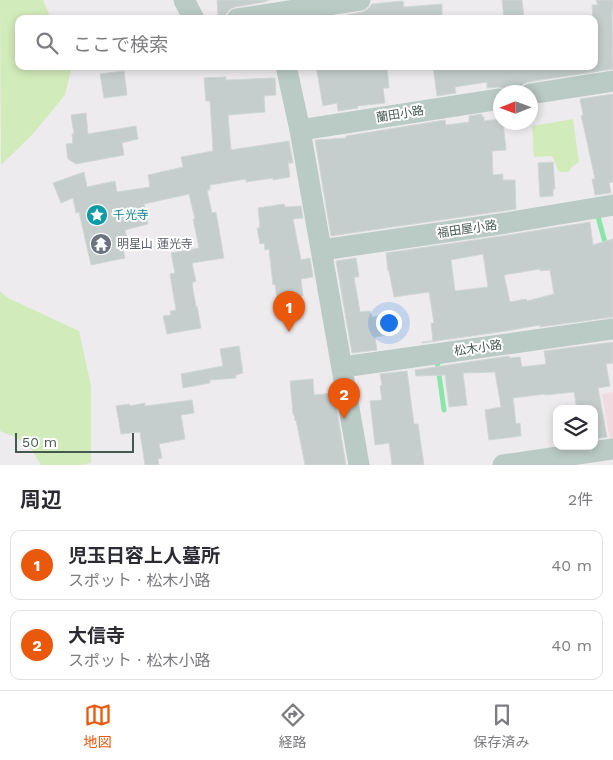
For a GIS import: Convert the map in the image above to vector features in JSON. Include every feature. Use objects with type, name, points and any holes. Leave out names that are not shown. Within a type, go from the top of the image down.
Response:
[{"type":"street","points":[[184,0],[192,15]]},
{"type":"street","points":[[254,15],[270,11],[360,0]]},
{"type":"street","points":[[287,70],[300,130],[360,465]]},
{"type":"street","points":[[538,93],[613,81]]},
{"type":"street","name":"蘭田小路","points":[[300,130],[493,100]]},
{"type":"street","name":"福田屋小路","points":[[322,250],[500,224],[613,205]]},
{"type":"street","name":"松木小路","points":[[343,367],[613,329]]},
{"type":"street","points":[[503,465],[613,449]]},
{"type":"green space","points":[[0,0],[43,0],[49,15],[15,15],[15,70],[71,70],[65,95],[32,135],[1,165]]},
{"type":"green space","points":[[573,119],[579,162],[568,172],[559,172],[552,156],[534,157],[532,130],[538,130],[538,125]]},
{"type":"green space","points":[[0,291],[8,298],[79,331],[91,386],[91,463],[81,465],[41,465],[30,447],[15,437],[0,431]]},
{"type":"sand","points":[[613,392],[613,440],[610,440],[602,394]]},
{"type":"building","points":[[217,0],[269,0],[235,7],[229,10],[226,15],[218,15]]},
{"type":"building","points":[[502,0],[522,0],[524,15],[504,15]]},
{"type":"building","points":[[596,0],[613,0],[613,69],[528,82],[522,85],[493,85],[493,87],[487,88],[487,82],[455,87],[456,93],[437,96],[434,70],[598,70],[598,15],[593,15],[592,5],[598,5]]},
{"type":"building","points":[[403,1],[404,7],[442,4],[442,15],[347,15],[362,12],[372,4]]},
{"type":"building","points":[[317,70],[387,70],[389,88],[383,88],[385,103],[357,106],[358,108],[338,111],[337,103],[323,106]]},
{"type":"building","points":[[124,71],[127,95],[104,98],[100,74]]},
{"type":"building","points":[[226,77],[226,80],[275,78],[276,95],[264,96],[265,112],[228,115],[231,150],[289,141],[293,163],[288,163],[290,177],[246,182],[246,179],[210,185],[210,190],[207,190],[212,213],[216,212],[224,258],[192,263],[196,281],[192,283],[201,328],[167,334],[163,316],[171,315],[170,311],[176,310],[170,274],[175,273],[171,253],[199,248],[189,194],[144,204],[148,224],[125,230],[129,248],[123,249],[125,258],[91,265],[79,212],[76,213],[73,198],[61,203],[53,183],[84,172],[87,187],[115,181],[117,192],[150,187],[148,175],[183,167],[181,157],[213,151],[210,101],[206,101],[204,78]]},
{"type":"building","points":[[613,94],[613,182],[609,183],[611,193],[595,195],[592,179],[595,179],[581,116],[583,115],[580,99]]},
{"type":"building","points":[[86,113],[88,134],[136,126],[138,139],[122,143],[124,155],[76,164],[68,159],[66,144],[73,143],[72,134],[74,134],[71,115]]},
{"type":"building","points":[[482,114],[484,121],[493,120],[493,130],[504,130],[506,150],[492,151],[493,175],[503,174],[503,180],[515,180],[516,209],[331,236],[315,140],[346,138],[346,136],[445,120],[446,125],[469,122],[469,116]]},
{"type":"building","points":[[553,162],[555,189],[553,189],[553,196],[540,197],[538,163]]},
{"type":"building","points":[[284,204],[285,207],[301,206],[303,218],[293,219],[301,260],[310,258],[313,277],[301,279],[303,296],[277,300],[275,284],[273,285],[269,249],[265,250],[264,243],[260,244],[257,228],[260,228],[258,208]]},
{"type":"building","points":[[590,222],[593,245],[613,239],[613,317],[540,327],[540,325],[422,343],[433,341],[431,323],[434,323],[429,292],[394,297],[386,253]],"holes":[[[483,254],[488,287],[455,291],[451,260]],[[540,269],[540,271],[550,270],[554,294],[527,301],[526,299],[510,302],[504,275]]]},
{"type":"building","points":[[356,258],[359,277],[354,277],[360,312],[370,311],[372,317],[393,315],[396,334],[375,337],[377,350],[352,353],[336,261]]},
{"type":"building","points":[[613,342],[613,363],[606,364],[610,386],[598,388],[607,437],[598,438],[598,405],[576,405],[574,392],[513,398],[516,424],[520,423],[521,436],[489,440],[485,410],[501,407],[495,372],[463,373],[467,405],[449,407],[445,375],[416,376],[415,370],[509,356],[509,358],[520,357],[522,367],[546,364],[544,351]]},
{"type":"building","points":[[239,346],[243,373],[236,375],[236,378],[210,380],[210,383],[183,388],[181,374],[223,366],[220,349]]},
{"type":"building","points":[[407,371],[414,424],[418,424],[424,465],[392,465],[389,443],[375,445],[370,401],[382,400],[380,374]]},
{"type":"building","points":[[313,379],[314,395],[334,393],[346,465],[305,465],[296,420],[293,414],[290,381]]},
{"type":"building","points":[[192,400],[194,413],[181,415],[185,439],[159,444],[162,458],[158,459],[159,465],[145,465],[140,432],[121,434],[116,406],[145,403],[145,406]]},
{"type":"waterway","points":[[597,213],[606,246]]},
{"type":"waterway","points":[[437,360],[444,410]]},
{"type":"place","name":"千光寺","points":[[97,215]]},
{"type":"place","name":"明星山 蓮光寺","points":[[101,244]]},
{"type":"place","name":"児玉日容上人墓所","points":[[289,332]]},
{"type":"place","name":"大信寺","points":[[344,419]]}]
